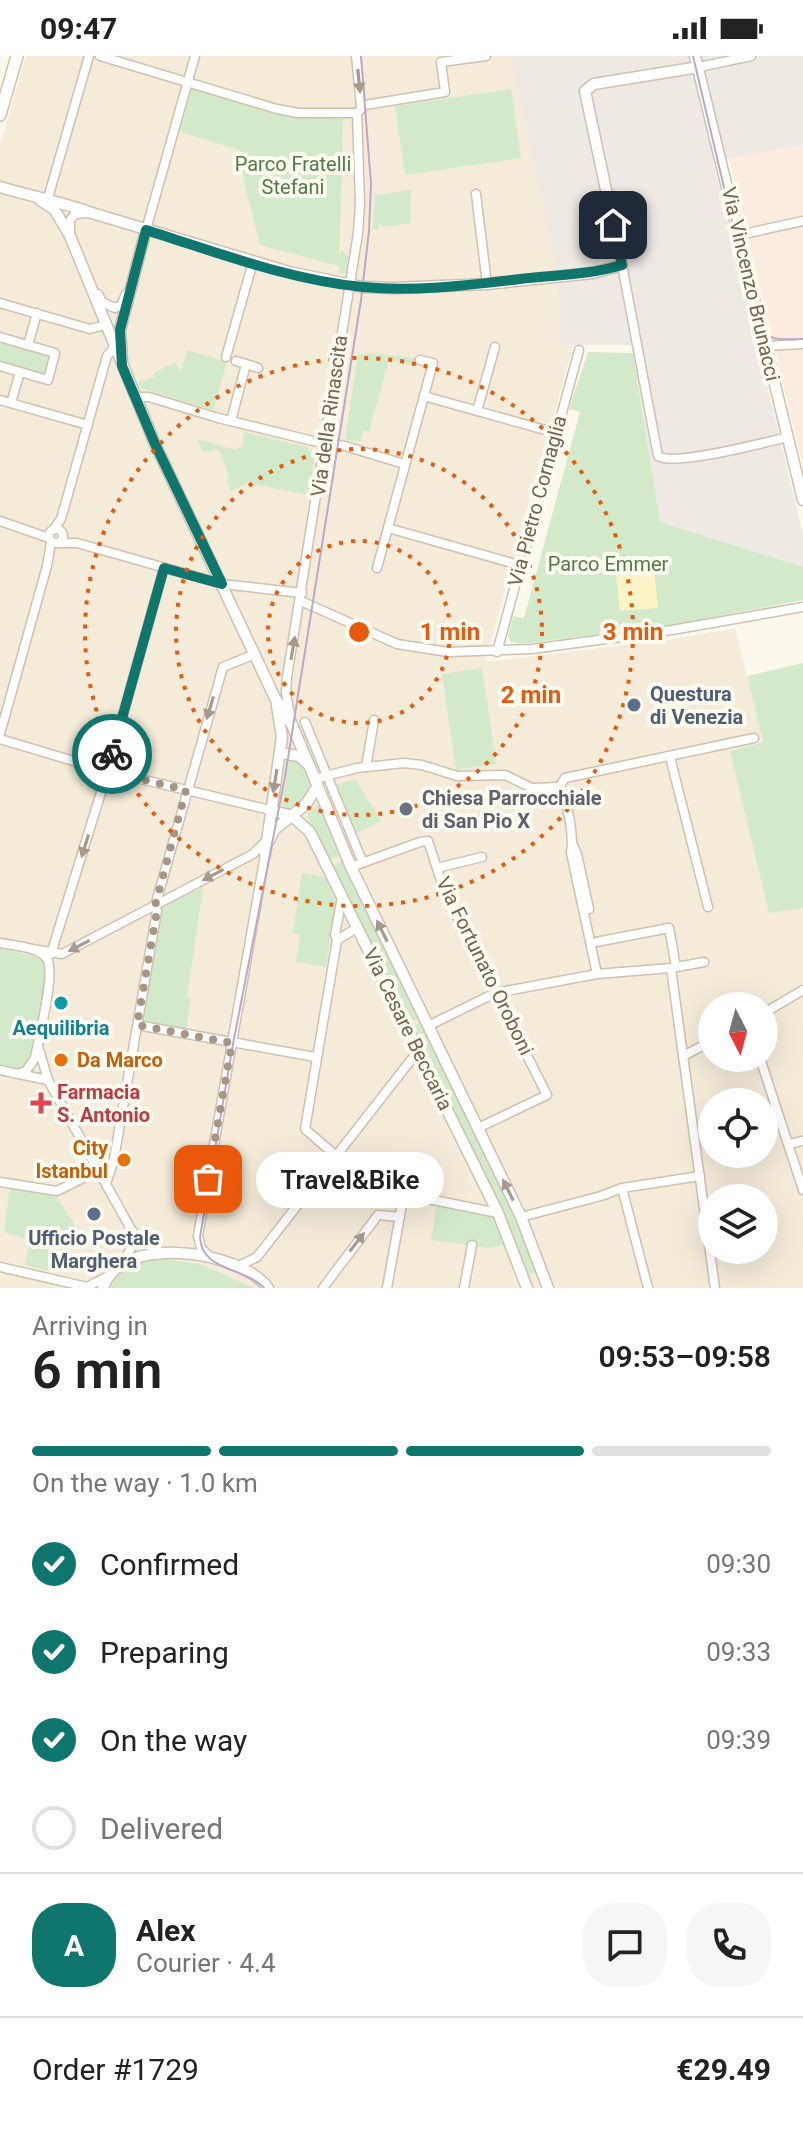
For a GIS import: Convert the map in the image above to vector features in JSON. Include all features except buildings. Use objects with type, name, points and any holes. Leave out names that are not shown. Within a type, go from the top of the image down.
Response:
[{"type":"main road","points":[[0,115],[17,56]]},
{"type":"street","points":[[42,198],[89,56]]},
{"type":"street","points":[[100,56],[298,113],[361,108],[445,92],[441,62],[486,56]]},
{"type":"street","points":[[122,366],[120,330],[129,289],[195,56]]},
{"type":"street","name":"Via della Rinascita","points":[[292,725],[286,688],[326,443],[360,204],[361,108],[356,56]]},
{"type":"street","points":[[751,56],[698,60],[594,84],[585,91],[658,456],[663,460],[673,460],[788,437]]},
{"type":"street","name":"Via Vincenzo Brunacci","points":[[698,60],[803,500]]},
{"type":"street","points":[[0,187],[131,226],[147,225],[253,262],[349,285],[395,288],[487,284],[593,273],[622,265]]},
{"type":"street","points":[[476,194],[487,284]]},
{"type":"street","points":[[42,198],[54,209],[70,236],[94,292],[102,302],[115,308],[121,305],[129,289]]},
{"type":"street","points":[[70,236],[70,220],[75,214],[92,213]]},
{"type":"street","points":[[739,235],[803,221]]},
{"type":"street","points":[[131,226],[139,237],[140,248]]},
{"type":"street","points":[[226,357],[253,262]]},
{"type":"street","points":[[94,292],[93,297],[135,397],[275,698],[292,725]]},
{"type":"street","points":[[0,303],[90,329],[105,325]]},
{"type":"street","points":[[28,345],[37,313]]},
{"type":"street","points":[[0,337],[55,353],[48,380],[0,366]]},
{"type":"street","points":[[766,346],[803,344]]},
{"type":"street","points":[[477,411],[495,347]]},
{"type":"street","points":[[114,348],[107,356],[0,737],[107,771],[292,816]]},
{"type":"street","name":"Via Pietro Cornaglia","points":[[500,652],[519,565],[579,350]]},
{"type":"street","points":[[377,568],[433,363],[420,360]]},
{"type":"street","points":[[236,361],[258,368]]},
{"type":"street","points":[[231,421],[246,364]]},
{"type":"street","points":[[11,403],[20,372]]},
{"type":"street","points":[[424,396],[556,433]]},
{"type":"street","points":[[135,397],[154,399],[231,421],[367,452],[404,464]]},
{"type":"street","points":[[0,400],[88,425]]},
{"type":"street","points":[[0,521],[222,584],[301,597],[405,647],[448,652],[500,652],[672,630],[803,607]]},
{"type":"street","points":[[388,528],[519,565]]},
{"type":"street","points":[[51,954],[164,568]]},
{"type":"street","points":[[106,1184],[114,1159],[157,911],[155,906],[186,790],[223,667],[255,654]]},
{"type":"street","points":[[268,1288],[259,1277],[204,1253],[198,1236],[280,753],[282,730],[275,698]]},
{"type":"street","points":[[366,767],[374,720]]},
{"type":"street","points":[[305,722],[363,863]]},
{"type":"street","name":"Via Cesare Beccaria","points":[[292,725],[351,867],[521,1217],[547,1284]]},
{"type":"street","points":[[559,787],[565,778],[754,738]]},
{"type":"street","points":[[280,753],[301,757],[309,765]]},
{"type":"street","points":[[670,757],[708,907]]},
{"type":"street","points":[[265,855],[272,832],[306,804],[316,783],[328,775],[366,767],[413,763],[457,776],[499,775],[532,788],[559,787]]},
{"type":"street","points":[[559,787],[577,854],[600,974]]},
{"type":"street","name":"Via Cesare Beccaria","points":[[292,816],[310,832],[342,896],[498,1213],[527,1287]]},
{"type":"street","points":[[0,943],[62,954],[257,851],[267,838]]},
{"type":"street","name":"Via Fortunato Oroboni","points":[[351,867],[428,841],[445,893],[547,1095],[478,1128]]},
{"type":"street","points":[[572,844],[571,853],[600,974]]},
{"type":"street","points":[[437,868],[482,857]]},
{"type":"street","points":[[342,896],[305,1129],[378,1187],[498,1213]]},
{"type":"street","points":[[337,940],[357,928]]},
{"type":"street","points":[[596,942],[669,928],[715,1288]]},
{"type":"street","points":[[18,1074],[31,1066],[50,973],[46,957],[32,949]]},
{"type":"street","points":[[428,1026],[495,993],[600,974],[673,968],[704,962]]},
{"type":"street","points":[[778,1005],[803,990]]},
{"type":"street","points":[[137,1025],[315,1057]]},
{"type":"street","points":[[37,1043],[48,1080],[132,1231],[148,1246],[169,1254],[188,1247],[198,1236]]},
{"type":"street","points":[[683,1056],[698,1048]]},
{"type":"street","points":[[238,1266],[257,1257],[418,1051]]},
{"type":"street","points":[[0,1070],[48,1080]]},
{"type":"street","points":[[765,1072],[803,1190]]},
{"type":"street","points":[[789,1144],[803,1141]]},
{"type":"street","points":[[0,1182],[57,1191],[99,1170]]},
{"type":"street","points":[[521,1217],[622,1188],[700,1176]]},
{"type":"street","points":[[622,1188],[648,1288]]},
{"type":"street","points":[[387,1288],[404,1193]]},
{"type":"street","points":[[323,1288],[378,1215],[400,1217]]},
{"type":"street","points":[[0,1267],[88,1287],[108,1276],[122,1263],[132,1248],[132,1231]]},
{"type":"street","points":[[464,1288],[472,1245]]},
{"type":"street","points":[[122,1263],[138,1257],[169,1254],[216,1258]]},
{"type":"street","points":[[257,1257],[259,1277]]},
{"type":"street","points":[[103,1288],[108,1276]]},
{"type":"street","name":"Via Cesare Beccaria","points":[[527,1287],[533,1276],[542,1276],[547,1284]]},
{"type":"shaded area","points":[[26,56],[510,56],[555,261],[560,344],[573,346],[485,662],[675,639],[735,628],[763,742],[731,751],[769,912],[803,908],[803,1288],[0,1288],[0,147]]},
{"type":"shaded area","points":[[510,56],[803,56],[803,145],[713,161],[803,534],[803,567],[660,522],[632,345],[560,345],[555,261]]},
{"type":"shaded area","points":[[803,145],[803,466],[729,158]]},
{"type":"green space","name":"Parco Fratelli Stefani","points":[[192,87],[295,116],[343,119],[339,261],[341,249],[348,257],[346,272],[340,274],[339,266],[260,245],[245,186],[240,150],[180,132]]},
{"type":"green space","points":[[511,89],[521,158],[405,175],[395,106]]},
{"type":"green space","points":[[411,190],[410,223],[382,227],[379,223],[379,230],[373,229],[375,195]]},
{"type":"green space","points":[[0,341],[51,356],[45,376],[0,363]]},
{"type":"green space","points":[[187,350],[227,362],[213,410],[141,388],[138,382],[155,377],[154,373],[175,362],[181,372]]},
{"type":"green space","name":"Parco Emmer","points":[[588,352],[633,353],[660,522],[803,567],[803,600],[672,625],[521,644],[511,642],[508,636],[513,616],[524,618],[580,412],[569,409]]},
{"type":"green space","points":[[358,354],[417,358],[415,366],[389,359],[369,432],[363,430],[360,442],[345,439]]},
{"type":"green space","points":[[244,432],[308,447],[308,450],[315,452],[309,495],[248,483],[231,491],[219,449],[203,452],[197,439],[236,450],[243,444]]},
{"type":"green space","points":[[803,663],[803,908],[769,913],[730,751],[763,742],[747,676]]},
{"type":"green space","points":[[482,668],[496,764],[456,770],[442,674]]},
{"type":"green space","points":[[290,757],[304,765],[310,787],[303,800],[288,809],[282,805]]},
{"type":"green space","points":[[355,779],[381,821],[353,835],[335,785]]},
{"type":"green space","points":[[319,804],[342,855],[329,860],[307,815]]},
{"type":"green space","points":[[345,860],[421,1017],[408,1023],[332,866]]},
{"type":"green space","points":[[302,873],[324,877],[336,901],[326,967],[296,962],[300,935],[293,933]]},
{"type":"green space","points":[[203,887],[187,997],[191,999],[186,1029],[142,1022],[161,908]]},
{"type":"green space","points":[[0,949],[34,956],[47,964],[33,1057],[18,1068],[0,1067]]},
{"type":"green space","points":[[423,1021],[515,1215],[538,1274],[532,1273],[528,1278],[409,1028]]},
{"type":"green space","points":[[10,1187],[55,1194],[76,1227],[58,1237],[61,1246],[54,1272],[25,1265],[30,1240],[4,1232]]},
{"type":"green space","points":[[437,1202],[490,1213],[506,1244],[489,1248],[431,1240]]},
{"type":"green space","points":[[167,1259],[203,1265],[254,1288],[110,1288],[120,1274],[134,1265]]},
{"type":"sand","points":[[654,570],[658,608],[620,611],[616,574]]},
{"type":"tram line","points":[[264,1288],[256,1281],[215,1263],[202,1248],[200,1237],[233,1044],[285,777],[361,300],[371,184],[361,56]]},
{"type":"tram line","points":[[693,56],[756,323],[770,337],[803,339]]},
{"type":"way so far","points":[[112,754],[107,771],[186,790],[155,906],[157,911],[137,1025],[232,1043],[208,1179]]},
{"type":"place","name":"Questura di Venezia","points":[[634,705]]},
{"type":"place","name":"Chiesa Parrocchiale di San Pio X","points":[[406,809]]},
{"type":"place","name":"Aequilibria","points":[[61,1003]]},
{"type":"place","name":"Da Marco","points":[[61,1060]]},
{"type":"place","name":"Farmacia S. Antonio","points":[[41,1103]]},
{"type":"place","name":"City Istanbul","points":[[124,1160]]},
{"type":"place","name":"Travel&Bike","points":[[208,1179]]},
{"type":"place","name":"Ufficio Postale Marghera","points":[[94,1214]]},
{"type":"route","points":[[112,754],[164,568],[222,584],[155,444],[122,366],[120,330],[146,230],[312,278],[372,288],[395,288],[487,284],[593,273],[622,265],[613,225]]}]
